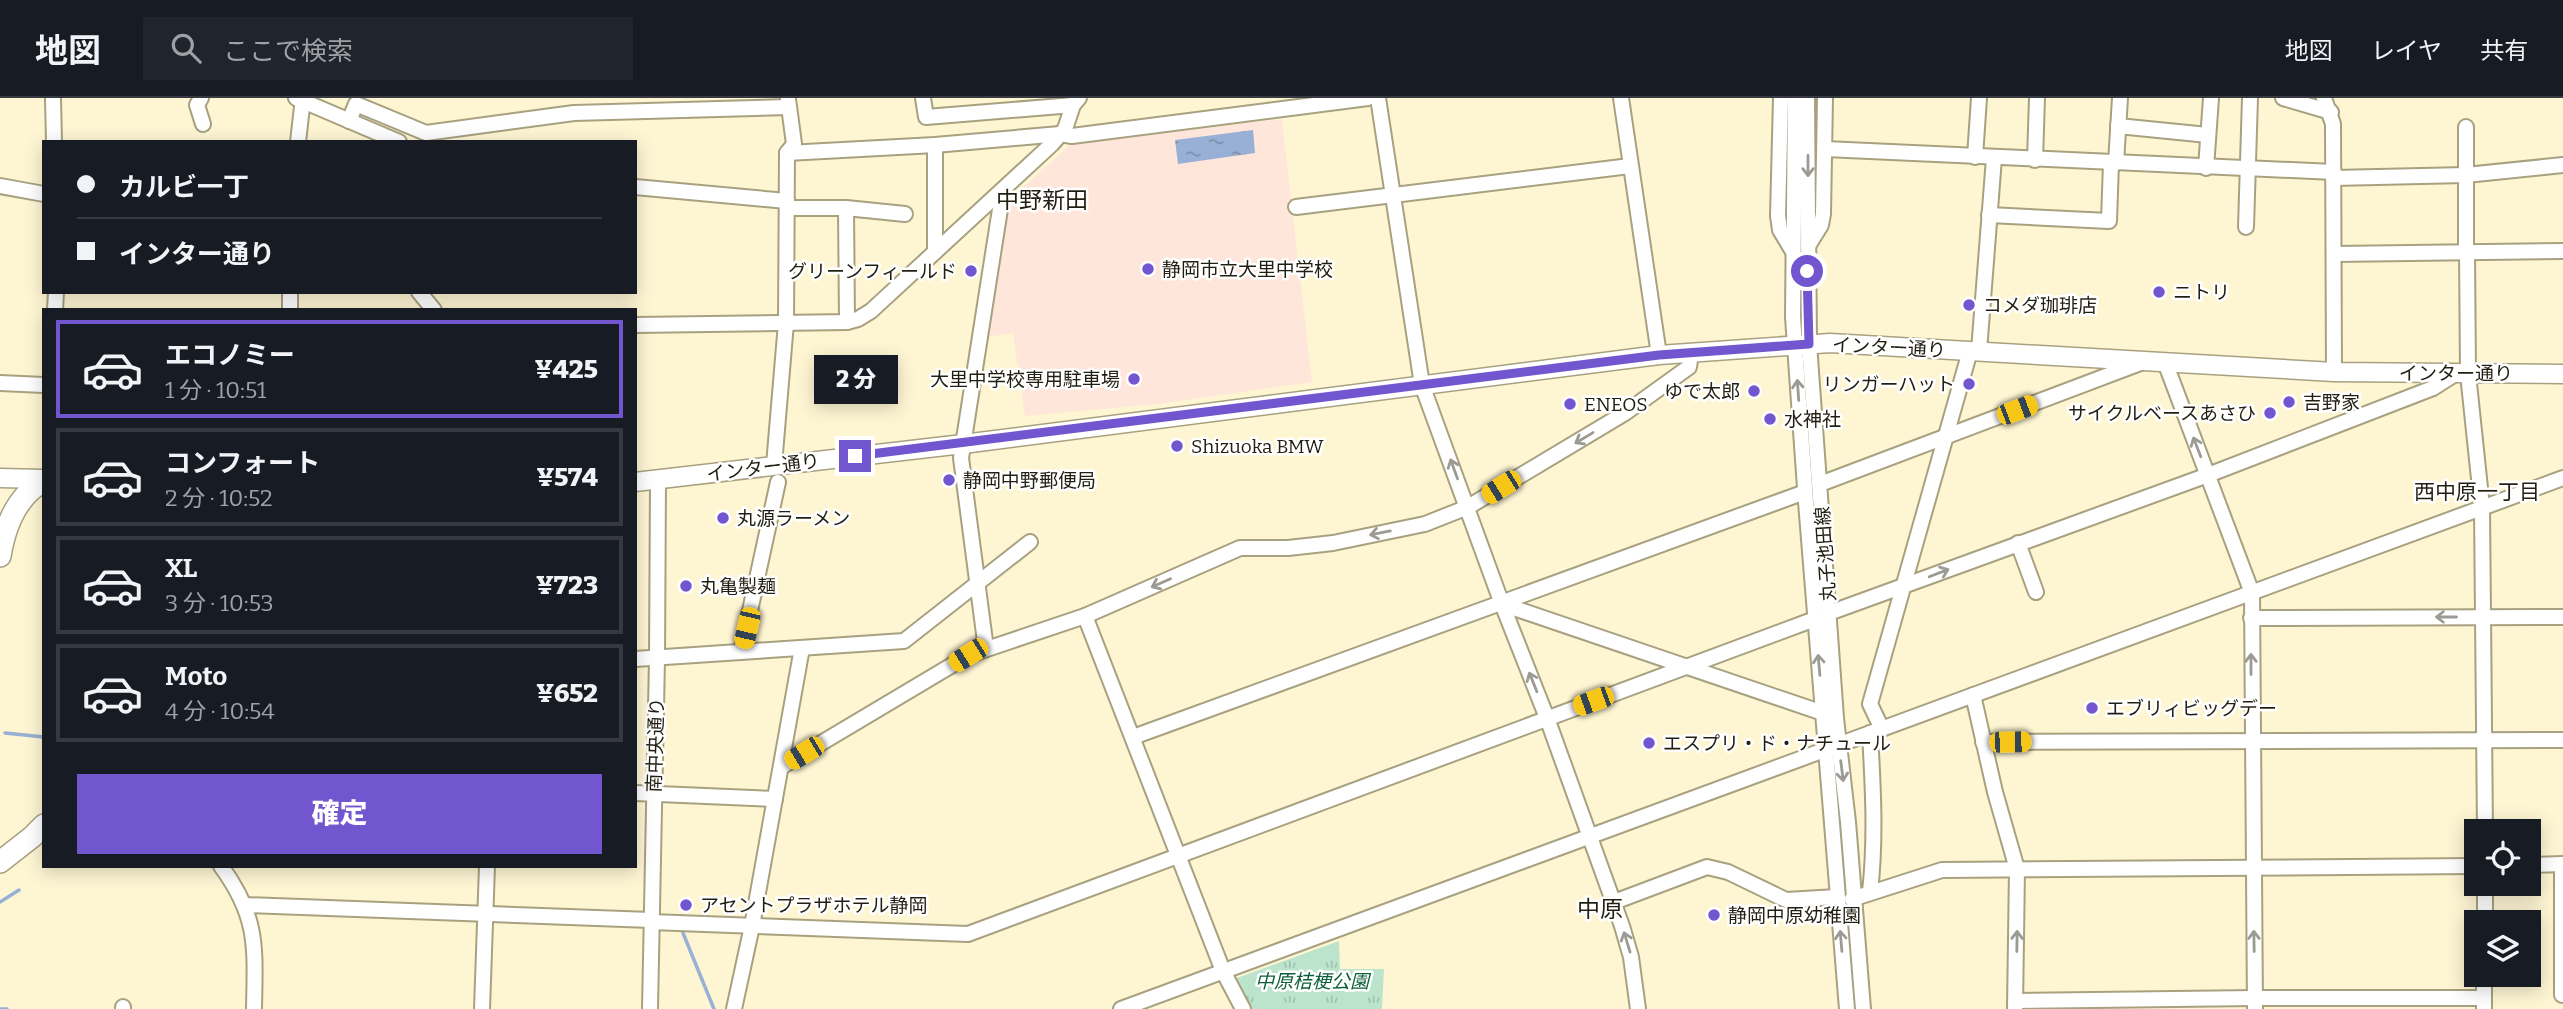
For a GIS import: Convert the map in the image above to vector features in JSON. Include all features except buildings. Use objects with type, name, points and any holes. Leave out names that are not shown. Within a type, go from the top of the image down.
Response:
[{"type":"highway","points":[[0,555],[9,520],[25,494],[42,481]]},
{"type":"highway","points":[[0,862],[42,827]]},
{"type":"highway","points":[[0,877],[42,846]]},
{"type":"main road","name":"インター通り","points":[[637,482],[776,474],[963,444],[1422,385],[1659,355],[1802,344],[1975,351],[2334,372],[2563,374]]},
{"type":"main road","points":[[0,478],[42,480]]},
{"type":"street","points":[[53,98],[54,140]]},
{"type":"street","points":[[201,98],[197,105],[204,124]]},
{"type":"street","points":[[637,325],[847,322],[859,319],[935,253],[1052,144],[1065,129],[1076,102],[926,117],[923,98]]},
{"type":"street","points":[[787,153],[935,145],[1060,134],[1072,136],[1368,98]]},
{"type":"street","points":[[1378,98],[1422,385],[1614,902],[1631,957],[1638,1009]]},
{"type":"street","points":[[1621,98],[1659,355]]},
{"type":"street","points":[[1781,98],[1777,216],[1780,230],[1800,244],[1809,240],[1821,225],[1823,214],[1825,98]]},
{"type":"street","name":"丸子池田線","points":[[1794,98],[1805,492],[1822,616],[1832,747],[1837,897],[1847,1009]]},
{"type":"street","name":"丸子池田線","points":[[1800,244],[1807,98]]},
{"type":"street","points":[[1975,157],[1979,98]]},
{"type":"street","points":[[2035,160],[2037,98]]},
{"type":"street","points":[[1989,215],[2109,221],[2120,98]]},
{"type":"street","points":[[2206,168],[2211,98]]},
{"type":"street","points":[[2246,227],[2250,98]]},
{"type":"street","points":[[2283,98],[2330,112]]},
{"type":"street","points":[[2324,98],[2333,124],[2334,372]]},
{"type":"street","points":[[298,140],[301,99],[394,140]]},
{"type":"street","points":[[349,121],[356,104],[426,133],[574,113],[789,103],[794,144],[787,153],[786,323],[776,474],[741,652]]},
{"type":"street","points":[[2118,126],[2208,135]]},
{"type":"street","points":[[2466,127],[2467,252],[2462,374],[2482,507],[2485,819]]},
{"type":"street","points":[[935,145],[935,253]]},
{"type":"street","points":[[1825,149],[2334,175],[2466,175],[2563,164]]},
{"type":"street","points":[[1870,892],[1875,850],[1876,731],[1870,704],[1945,437],[1975,351],[1994,158]]},
{"type":"street","points":[[1296,207],[1630,166]]},
{"type":"street","points":[[0,186],[42,194]]},
{"type":"street","points":[[637,187],[905,214]]},
{"type":"street","points":[[986,649],[961,458],[1003,190]]},
{"type":"street","points":[[846,208],[847,322]]},
{"type":"street","points":[[2334,254],[2563,251]]},
{"type":"street","points":[[421,294],[432,308]]},
{"type":"street","name":"丸子池田線","points":[[1802,344],[1820,484],[1823,713],[1848,822],[1852,899],[1863,1009]]},
{"type":"street","points":[[781,767],[968,655],[1084,617],[1240,548],[1287,548],[1333,543],[1425,524],[1468,507],[1625,413],[1689,367],[1691,352]]},
{"type":"street","points":[[1820,484],[2156,361],[2208,475],[2252,593],[2255,1003]]},
{"type":"street","points":[[245,905],[968,934],[2018,543],[2208,475],[2433,388],[2462,374]]},
{"type":"street","points":[[0,383],[42,386]]},
{"type":"street","points":[[1121,1009],[2563,478]]},
{"type":"street","name":"南中央通り","points":[[650,1009],[658,480]]},
{"type":"street","points":[[1133,737],[1805,492]]},
{"type":"street","points":[[637,659],[904,641],[1030,542]]},
{"type":"street","points":[[2018,543],[2036,592]]},
{"type":"street","points":[[1502,604],[1823,713]]},
{"type":"street","points":[[1084,617],[1223,971],[1243,1009]]},
{"type":"street","points":[[2251,618],[2563,617]]},
{"type":"street","points":[[734,1009],[752,926],[802,648]]},
{"type":"street","points":[[1973,695],[2017,869],[2016,1005],[2484,1004]]},
{"type":"street","points":[[1983,742],[2563,740]]},
{"type":"street","points":[[637,793],[775,799]]},
{"type":"street","points":[[2541,865],[2563,864],[2562,995]]},
{"type":"street","points":[[1852,899],[1942,870],[2464,866]]},
{"type":"street","points":[[1614,902],[1707,867],[1741,877],[1786,900],[1837,897]]},
{"type":"street","points":[[222,868],[245,905],[255,940],[254,1009]]},
{"type":"street","points":[[482,1009],[487,868]]},
{"type":"shaded area","name":"静岡市立大里中学校","points":[[1282,119],[1312,382],[1158,404],[1025,416],[1013,333],[987,337],[1007,205],[1018,192],[1071,144]]},
{"type":"green space","name":"中原桔梗公園","points":[[1339,941],[1340,969],[1384,969],[1382,1009],[1250,1009],[1234,979]]},
{"type":"water","points":[[1253,130],[1255,153],[1178,164],[1175,140]]},
{"type":"waterway","points":[[5,733],[42,737]]},
{"type":"waterway","points":[[0,902],[19,890]]},
{"type":"waterway","points":[[683,933],[714,1009]]},
{"type":"waterway","points":[[0,1009],[7,1009]]},
{"type":"place","name":"静岡市立大里中学校","points":[[1148,269]]},
{"type":"place","name":"グリーンフィールド","points":[[971,271]]},
{"type":"place","name":"ニトリ","points":[[2159,292]]},
{"type":"place","name":"コメダ珈琲店","points":[[1969,305]]},
{"type":"place","name":"大里中学校専用駐車場","points":[[1134,379]]},
{"type":"place","name":"リンガーハット","points":[[1969,384]]},
{"type":"place","name":"ゆで太郎","points":[[1754,391]]},
{"type":"place","name":"吉野家","points":[[2289,402]]},
{"type":"place","name":"ENEOS","points":[[1570,404]]},
{"type":"place","name":"サイクルベースあさひ","points":[[2270,413]]},
{"type":"place","name":"水神社","points":[[1770,419]]},
{"type":"place","name":"Shizuoka BMW","points":[[1177,446]]},
{"type":"place","name":"静岡中野郵便局","points":[[949,480]]},
{"type":"place","name":"丸源ラーメン","points":[[723,518]]},
{"type":"place","name":"丸亀製麺","points":[[686,586]]},
{"type":"place","name":"エブリィビッグデー","points":[[2092,708]]},
{"type":"place","name":"エスプリ・ド・ナチュール","points":[[1649,743]]},
{"type":"place","name":"アセントプラザホテル静岡","points":[[686,905]]},
{"type":"place","name":"静岡中原幼稚園","points":[[1714,915]]},
{"type":"district","name":"中野新田","points":[[1042,200]]},
{"type":"district","name":"西中原一丁目","points":[[2477,492]]},
{"type":"district","name":"中原","points":[[1600,909]]},
{"type":"route","points":[[855,456],[1659,355],[1809,344],[1807,271]]}]
